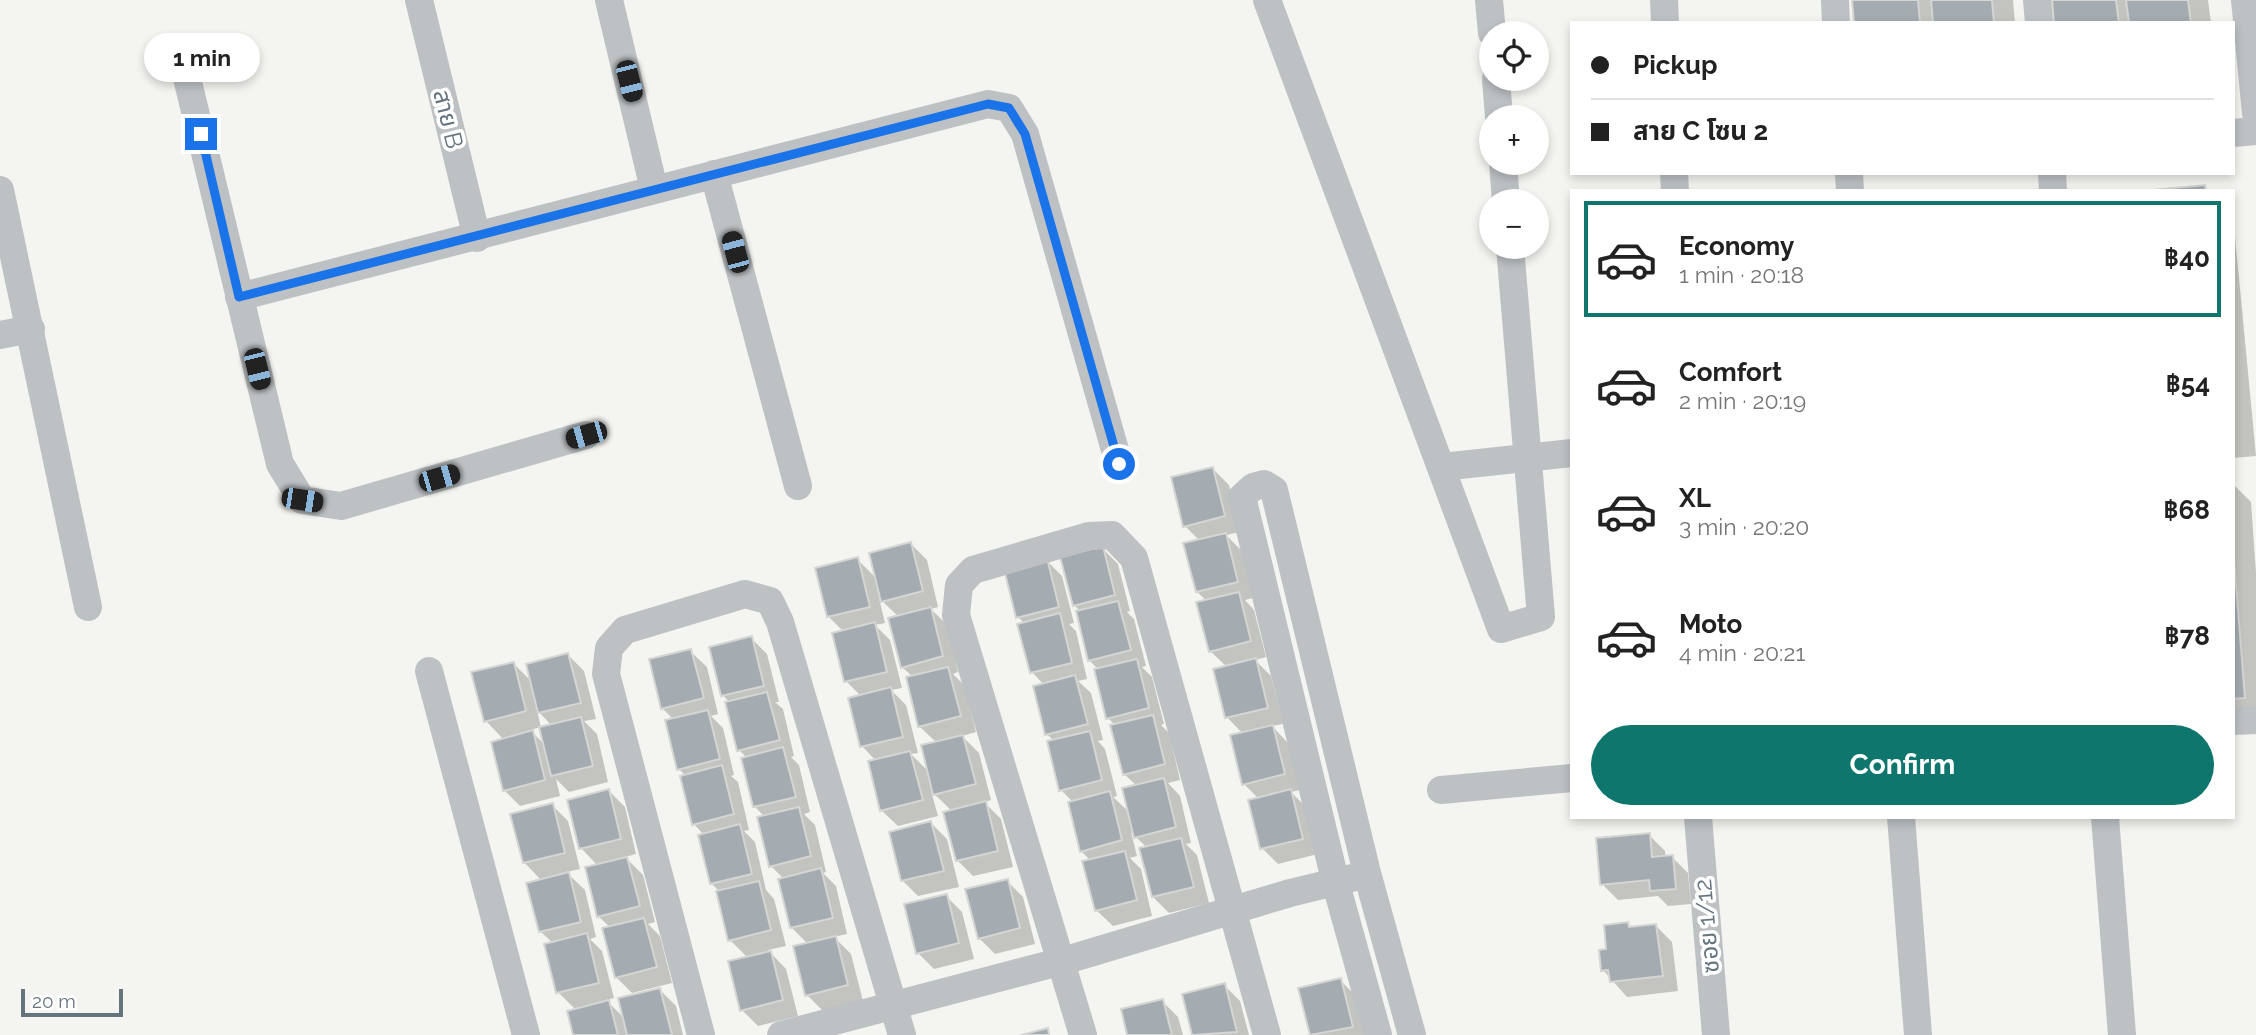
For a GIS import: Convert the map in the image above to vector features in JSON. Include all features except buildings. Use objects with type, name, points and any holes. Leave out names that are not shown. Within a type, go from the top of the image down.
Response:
[{"type":"street","name":"สาย B","points":[[419,0],[477,238]]},
{"type":"street","points":[[609,0],[654,189]]},
{"type":"street","points":[[1267,0],[1501,629],[1541,617],[1511,259]]},
{"type":"street","points":[[1489,0],[1491,21]]},
{"type":"street","points":[[1664,0],[1665,21]]},
{"type":"street","points":[[1835,0],[1836,21]]},
{"type":"street","points":[[2038,0],[2039,21]]},
{"type":"street","points":[[2245,0],[2256,113]]},
{"type":"street","points":[[181,53],[280,464],[302,500],[341,506],[586,435]]},
{"type":"street","points":[[239,297],[477,238],[654,189],[988,104],[1009,108],[1025,134],[1119,464]]},
{"type":"street","points":[[2235,133],[2256,131]]},
{"type":"street","points":[[714,174],[798,486]]},
{"type":"street","points":[[0,190],[88,607]]},
{"type":"street","points":[[0,335],[31,329]]},
{"type":"street","points":[[1442,467],[1570,453]]},
{"type":"street","points":[[1378,1035],[1336,884],[1242,497],[1253,487],[1264,484],[1274,490],[1367,873],[1412,1035]]},
{"type":"street","points":[[1083,1035],[1063,961],[956,615],[959,585],[974,570],[1089,536],[1112,535],[1135,558],[1267,1035]]},
{"type":"street","points":[[701,1035],[606,674],[609,648],[625,630],[746,593],[771,601],[780,622],[902,1035]]},
{"type":"street","points":[[429,671],[526,1035]]},
{"type":"street","points":[[2235,721],[2256,720]]},
{"type":"street","points":[[1441,790],[1570,778]]},
{"type":"street","name":"ซอย 1/12","points":[[1698,819],[1716,1035]]},
{"type":"street","points":[[1900,819],[1918,1035]]},
{"type":"street","points":[[2105,819],[2122,1035]]},
{"type":"street","points":[[781,1035],[894,1008],[1063,961],[1233,909],[1336,884],[1367,873]]},
{"type":"route","points":[[201,134],[239,297],[477,238],[654,189],[988,104],[1009,108],[1025,134],[1119,464]]}]
